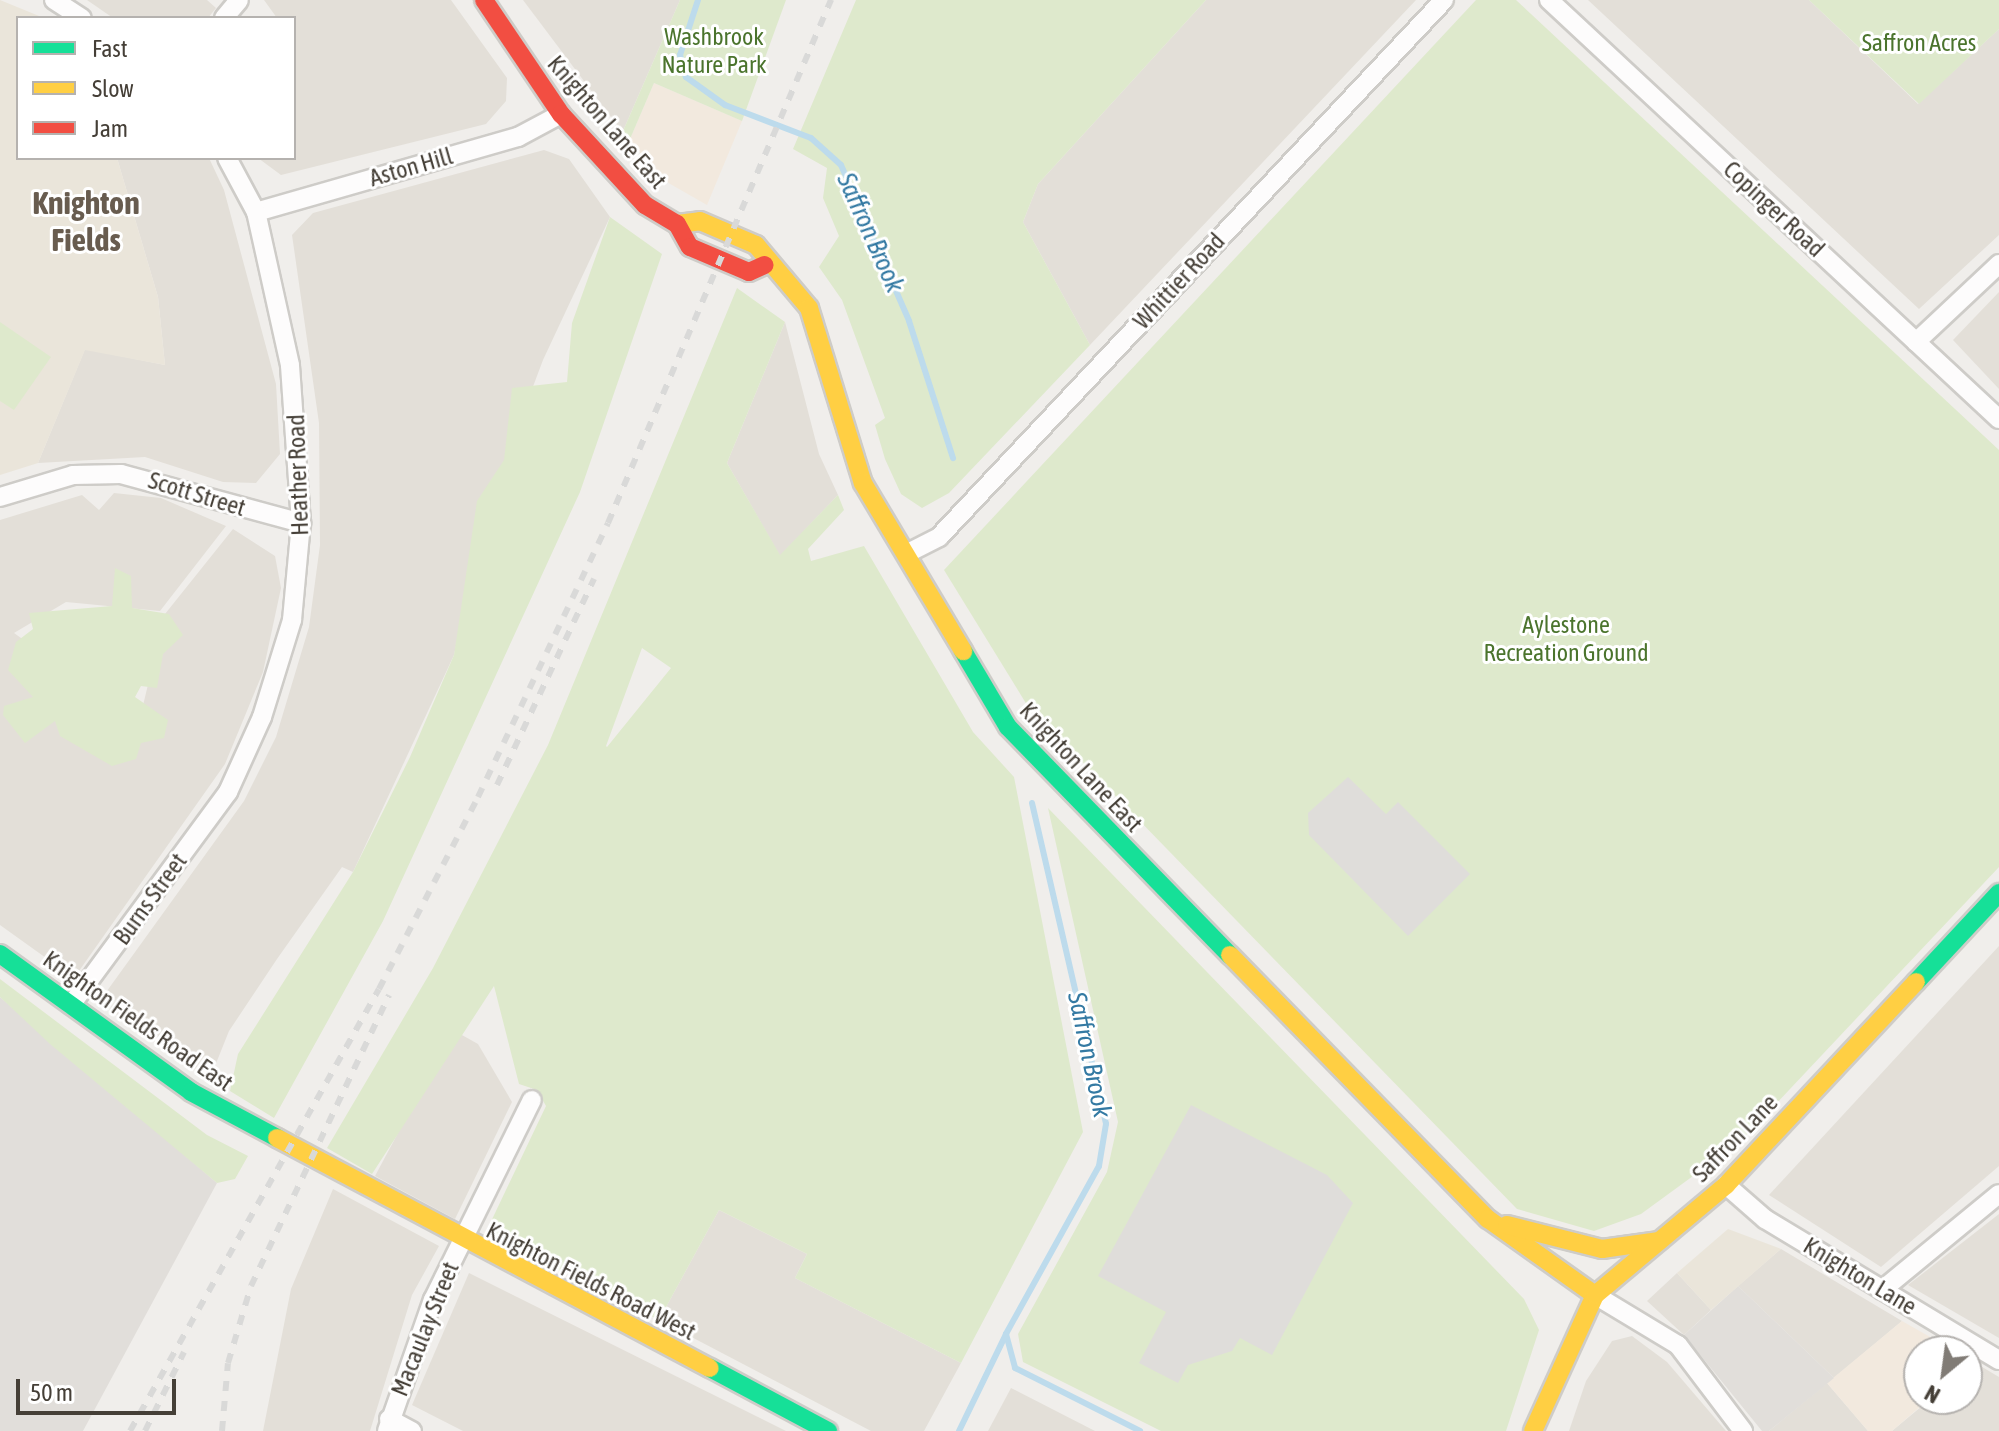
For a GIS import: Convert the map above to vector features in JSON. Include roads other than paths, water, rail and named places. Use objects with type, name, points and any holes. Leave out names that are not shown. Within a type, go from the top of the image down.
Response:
[{"type":"street","points":[[54,0],[79,16]]},
{"type":"street","points":[[226,16],[239,0]]},
{"type":"street","name":"Knighton Lane East","points":[[484,0],[561,114],[645,205],[677,224],[690,247],[749,272],[765,265]]},
{"type":"street","name":"Whittier Road","points":[[908,553],[939,537],[1444,0]]},
{"type":"street","name":"Copinger Road","points":[[1549,0],[1999,419]]},
{"type":"street","name":"Aston Hill","points":[[256,212],[518,137],[561,114]]},
{"type":"street","name":"Heather Road","points":[[228,160],[256,212],[290,365],[301,523],[292,620],[262,717],[228,792]]},
{"type":"street","name":"Knighton Lane East","points":[[677,224],[700,221],[756,245],[765,265],[809,308],[852,458],[908,553],[967,668],[1008,727],[1488,1219],[1595,1295]]},
{"type":"street","points":[[1916,342],[1999,264]]},
{"type":"street","name":"Scott Street","points":[[0,497],[73,475],[121,474],[301,523]]},
{"type":"street","name":"Burns Street","points":[[71,1005],[228,792]]},
{"type":"street","name":"Saffron Lane","points":[[1533,1431],[1565,1348],[1595,1295],[1726,1185],[1999,893]]},
{"type":"street","name":"Knighton Fields Road East","points":[[0,954],[191,1092],[334,1171]]},
{"type":"street","name":"Macaulay Street","points":[[388,1425],[461,1242],[532,1100]]},
{"type":"street","name":"Knighton Fields Road West","points":[[334,1171],[461,1242],[828,1431]]},
{"type":"street","name":"Knighton Lane","points":[[1726,1185],[1743,1204],[1999,1360]]},
{"type":"street","points":[[1882,1290],[1999,1194]]},
{"type":"street","name":"Knighton Lane East","points":[[1488,1219],[1563,1245],[1602,1249],[1659,1241]]},
{"type":"street","points":[[1595,1295],[1650,1324],[1705,1373],[1743,1431]]},
{"type":"street","points":[[388,1425],[412,1431]]},
{"type":"waterway","name":"Saffron Brook","points":[[698,0],[680,55],[686,77],[725,105],[811,138],[841,165],[909,321],[953,458]]},
{"type":"waterway","name":"Saffron Brook","points":[[1032,803],[1106,1124],[1099,1166],[1006,1334],[1015,1368],[1140,1431]]},
{"type":"waterway","name":"Saffron Brook","points":[[959,1431],[1006,1334]]},
{"type":"railway","points":[[130,1431],[379,989],[478,797],[608,523],[831,0]]},
{"type":"railway","points":[[497,785],[594,579]]},
{"type":"railway","points":[[222,1431],[228,1363],[251,1286],[389,995]]},
{"type":"railway","points":[[145,1431],[184,1352]]},
{"type":"district","name":"Knighton Fields","points":[[86,222]]},
{"type":"park label","name":"Saffron Acres","points":[[1919,43]]},
{"type":"park label","name":"Washbrook Nature Park","points":[[714,51]]},
{"type":"park label","name":"Aylestone Recreation Ground","points":[[1566,639]]}]
